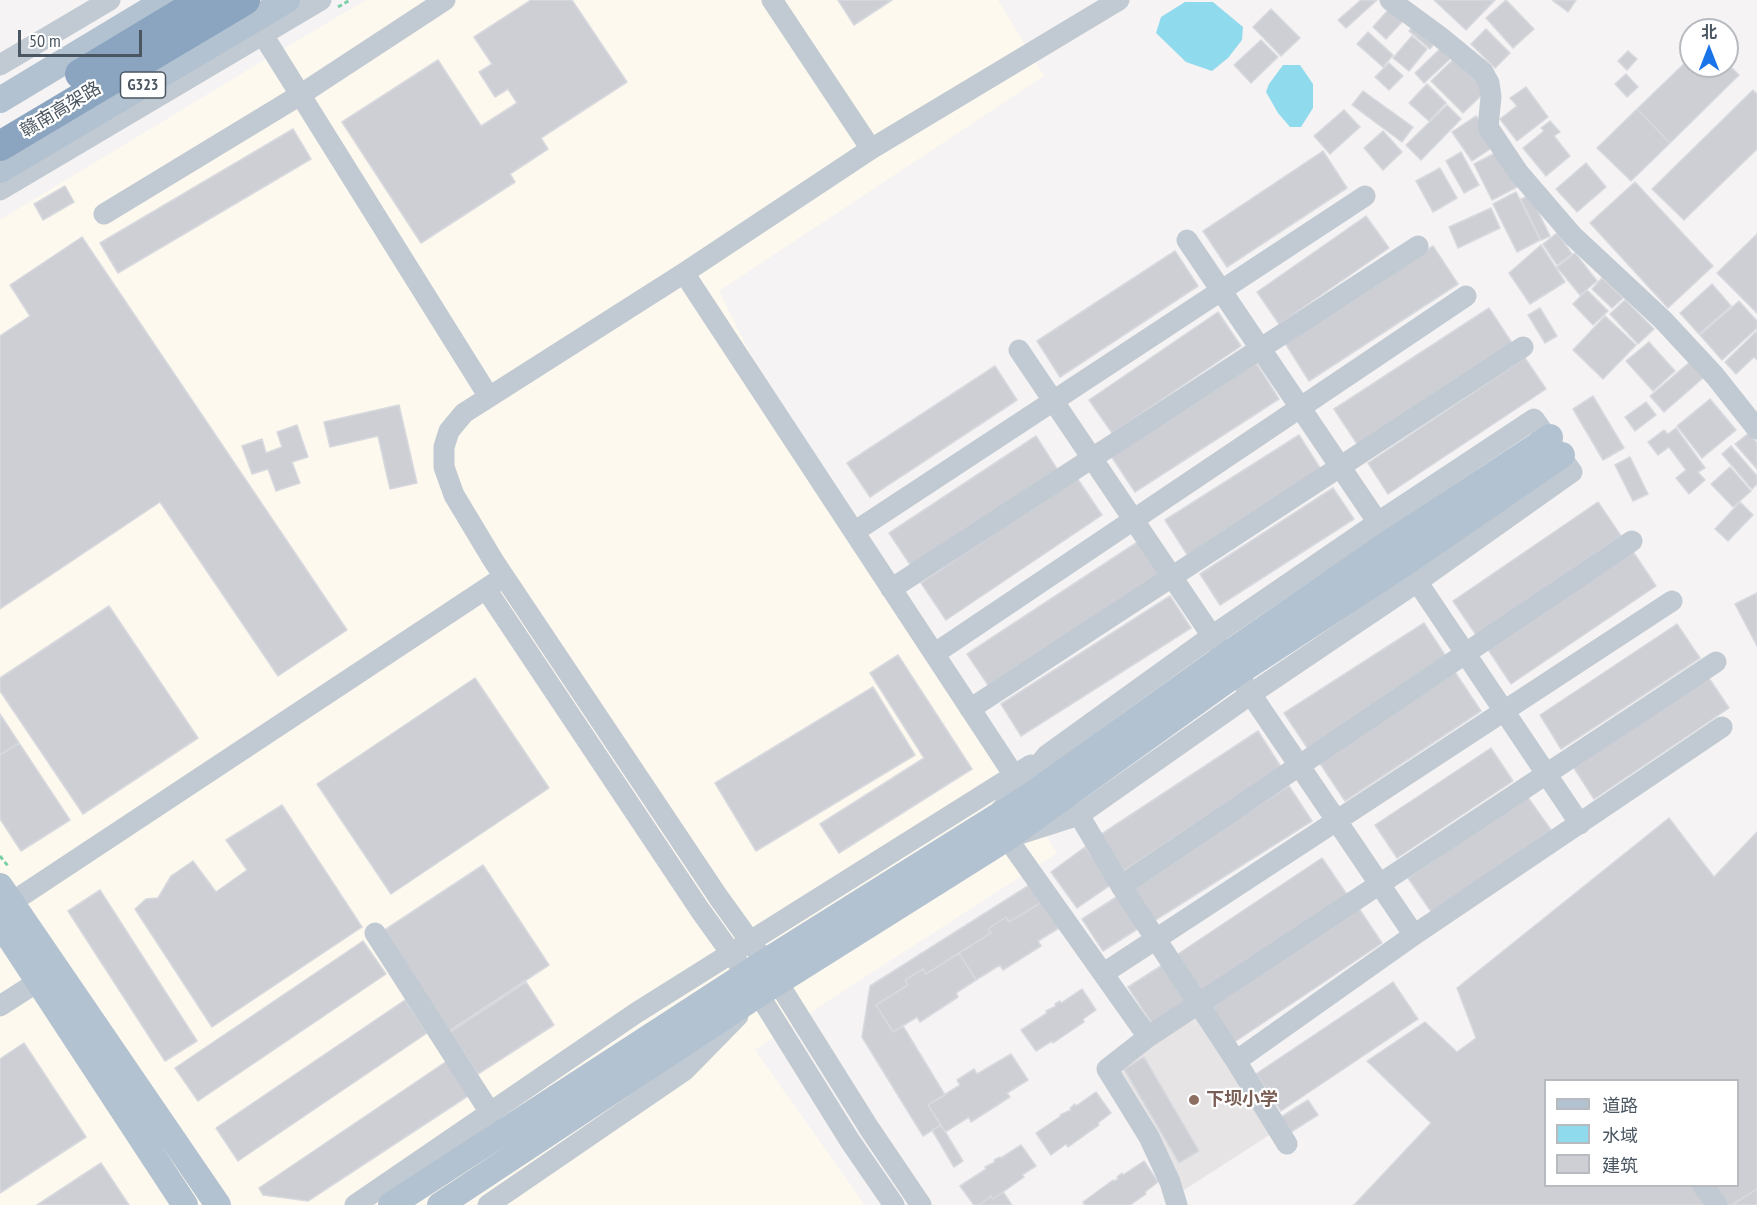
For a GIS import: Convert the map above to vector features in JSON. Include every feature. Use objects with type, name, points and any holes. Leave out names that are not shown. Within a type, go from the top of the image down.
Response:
[{"type":"highway","name":"赣南高架路","points":[[0,122],[203,0]]},
{"type":"highway","name":"赣南高架路","points":[[0,146],[254,18]]},
{"type":"main road","points":[[0,100],[166,0]]},
{"type":"main road","name":"G323","points":[[0,170],[286,0]]},
{"type":"main road","points":[[200,72],[254,18]]},
{"type":"main road","points":[[391,1205],[762,978],[1001,828],[1231,665],[1384,532],[1554,446],[1411,573],[1231,665],[1021,786],[1001,828]]},
{"type":"main road","points":[[3,905],[39,981],[186,1205]]},
{"type":"main road","points":[[3,905],[218,1205]]},
{"type":"main road","points":[[440,1205],[762,978]]},
{"type":"street","points":[[0,65],[84,7],[110,0]]},
{"type":"street","points":[[321,0],[254,18],[489,397]]},
{"type":"street","points":[[104,214],[300,95],[445,0]]},
{"type":"street","points":[[772,0],[871,149]]},
{"type":"street","points":[[894,1205],[850,1141],[762,978],[750,941],[718,898],[504,577],[454,495],[444,467],[444,447],[449,431],[464,413],[684,273],[871,149],[1119,0]]},
{"type":"street","points":[[1390,0],[1483,72],[1489,83],[1491,97],[1488,127],[1518,172],[1573,236],[1663,320],[1715,376],[1757,429]]},
{"type":"street","points":[[0,190],[200,72]]},
{"type":"street","points":[[854,532],[1365,196]]},
{"type":"street","points":[[1187,240],[1580,824]]},
{"type":"street","points":[[891,589],[1418,246]]},
{"type":"street","points":[[684,273],[1021,786]]},
{"type":"street","points":[[934,654],[1466,296]]},
{"type":"street","points":[[970,709],[1523,347]]},
{"type":"street","points":[[1019,350],[1414,935]]},
{"type":"street","points":[[1121,886],[1632,541]]},
{"type":"street","points":[[3,905],[504,577]]},
{"type":"street","points":[[486,589],[700,910],[731,953],[762,978],[921,1205]]},
{"type":"street","points":[[1104,973],[1672,601]]},
{"type":"street","points":[[1176,1205],[1170,1182],[1149,1137],[1107,1069],[1148,1037],[1716,662]]},
{"type":"street","points":[[355,1205],[636,1013],[750,941],[1021,786],[1047,755],[1231,665]]},
{"type":"street","points":[[1148,1037],[1001,828],[1079,815],[1231,665]]},
{"type":"street","points":[[1236,1061],[1414,935],[1722,727]]},
{"type":"street","points":[[1079,815],[1121,886],[1236,1061],[1287,1144]]},
{"type":"street","points":[[375,933],[491,1114]]},
{"type":"street","points":[[488,1205],[685,1070],[762,978]]},
{"type":"street","points":[[0,1006],[39,981]]},
{"type":"street","points":[[1704,1187],[1717,1205]]},
{"type":"shaded area","points":[[366,0],[998,0],[1044,76],[719,291],[810,474],[1057,853],[755,1050],[865,1205],[0,1205],[0,220]]},
{"type":"shaded area","name":"下坝小学","points":[[1196,1014],[1274,1132],[1184,1190],[1117,1068]]},
{"type":"water","points":[[1185,2],[1213,2],[1243,27],[1242,40],[1228,58],[1212,71],[1186,62],[1156,33],[1161,17]]},
{"type":"water","points":[[1283,65],[1300,65],[1313,84],[1313,108],[1301,127],[1290,127],[1278,113],[1266,92]]},
{"type":"building","points":[[531,0],[572,0],[627,82],[541,138],[548,149],[510,174],[515,182],[421,243],[342,122],[438,60],[481,126],[517,103],[508,89],[495,97],[479,72],[492,64],[474,37]]},
{"type":"building","points":[[838,0],[892,0],[854,25]]},
{"type":"building","points":[[1361,0],[1377,0],[1346,28],[1338,20]]},
{"type":"building","points":[[1434,0],[1495,0],[1466,30]]},
{"type":"building","points":[[1506,0],[1534,29],[1513,48],[1486,18]]},
{"type":"building","points":[[1552,0],[1576,0],[1568,12]]},
{"type":"building","points":[[1271,9],[1300,38],[1281,56],[1253,27]]},
{"type":"building","points":[[1389,9],[1403,21],[1386,39],[1373,27]]},
{"type":"building","points":[[1416,23],[1436,41],[1430,49],[1409,31]]},
{"type":"building","points":[[1486,29],[1510,53],[1495,68],[1471,44]]},
{"type":"building","points":[[1368,32],[1393,55],[1383,67],[1357,44]]},
{"type":"building","points":[[1412,36],[1427,49],[1409,71],[1393,58]]},
{"type":"building","points":[[1261,40],[1278,57],[1251,83],[1234,65]]},
{"type":"building","points":[[1441,48],[1451,58],[1424,83],[1415,73]]},
{"type":"building","points":[[1628,51],[1637,59],[1627,70],[1618,61]]},
{"type":"building","points":[[1457,56],[1488,89],[1463,113],[1431,81]]},
{"type":"building","points":[[1389,63],[1403,76],[1389,90],[1375,77]]},
{"type":"building","points":[[1679,69],[1679,78],[1736,78],[1670,143],[1637,109]]},
{"type":"building","points":[[1626,74],[1638,87],[1627,97],[1615,84]]},
{"type":"building","points":[[1427,84],[1446,103],[1429,121],[1409,103]]},
{"type":"building","points":[[1526,87],[1548,117],[1517,141],[1500,119],[1517,106],[1510,98]]},
{"type":"building","points":[[1753,90],[1757,94],[1757,149],[1684,220],[1652,189]]},
{"type":"building","points":[[1363,91],[1413,127],[1402,142],[1352,105]]},
{"type":"building","points":[[1447,105],[1461,119],[1421,160],[1406,145]]},
{"type":"building","points":[[1637,109],[1670,143],[1631,181],[1597,148]]},
{"type":"building","points":[[1344,110],[1360,127],[1330,154],[1314,136]]},
{"type":"building","points":[[1476,116],[1496,145],[1472,161],[1452,132]]},
{"type":"building","points":[[1550,121],[1560,132],[1554,136],[1570,156],[1546,176],[1523,148],[1544,131],[1541,128]]},
{"type":"building","points":[[293,129],[311,159],[118,273],[100,243]]},
{"type":"building","points":[[1383,131],[1402,152],[1383,170],[1364,148]]},
{"type":"building","points":[[1323,151],[1347,188],[1227,267],[1203,231]]},
{"type":"building","points":[[1499,151],[1517,187],[1492,200],[1474,164]]},
{"type":"building","points":[[1461,152],[1479,185],[1464,193],[1446,161]]},
{"type":"building","points":[[1586,163],[1606,187],[1577,212],[1556,189]]},
{"type":"building","points":[[1440,168],[1457,198],[1433,212],[1416,181]]},
{"type":"building","points":[[1635,182],[1713,266],[1668,308],[1590,223]]},
{"type":"building","points":[[65,186],[74,202],[43,220],[34,204]]},
{"type":"building","points":[[1516,192],[1540,240],[1517,252],[1493,204]]},
{"type":"building","points":[[1530,195],[1550,236],[1541,240],[1521,199]]},
{"type":"building","points":[[1491,208],[1500,228],[1458,248],[1449,227]]},
{"type":"building","points":[[1366,216],[1389,248],[1279,324],[1257,292]]},
{"type":"building","points":[[1557,233],[1572,254],[1557,265],[1543,244]]},
{"type":"building","points":[[1757,234],[1757,313],[1717,273]]},
{"type":"building","points":[[82,237],[347,630],[278,676],[160,502],[0,609],[0,336],[30,316],[10,285]]},
{"type":"building","points":[[1541,245],[1565,282],[1530,304],[1509,273]]},
{"type":"building","points":[[1433,246],[1458,284],[1309,381],[1285,343]]},
{"type":"building","points":[[1175,251],[1198,286],[1060,377],[1037,341]]},
{"type":"building","points":[[1575,253],[1597,281],[1580,295],[1557,267]]},
{"type":"building","points":[[1602,278],[1623,298],[1612,308],[1592,289]]},
{"type":"building","points":[[1712,284],[1731,306],[1699,334],[1680,313]]},
{"type":"building","points":[[1587,290],[1608,311],[1593,325],[1573,304]]},
{"type":"building","points":[[1625,300],[1654,329],[1638,344],[1610,314]]},
{"type":"building","points":[[1739,301],[1757,321],[1757,328],[1722,360],[1700,335]]},
{"type":"building","points":[[1489,308],[1514,346],[1359,447],[1334,409]]},
{"type":"building","points":[[1540,308],[1557,336],[1545,343],[1528,315]]},
{"type":"building","points":[[1218,312],[1241,346],[1112,433],[1089,400]]},
{"type":"building","points":[[1605,316],[1636,345],[1603,379],[1573,350]]},
{"type":"building","points":[[1757,331],[1757,360],[1754,357],[1736,374],[1725,362]]},
{"type":"building","points":[[1649,342],[1675,371],[1653,391],[1626,361]]},
{"type":"building","points":[[1525,358],[1546,389],[1388,494],[1368,463]]},
{"type":"building","points":[[1690,362],[1703,378],[1664,412],[1650,396]]},
{"type":"building","points":[[1256,363],[1279,399],[1135,492],[1111,456]]},
{"type":"building","points":[[995,366],[1017,400],[870,497],[847,463]]},
{"type":"building","points":[[1593,396],[1624,448],[1603,460],[1573,409]]},
{"type":"building","points":[[1710,399],[1736,430],[1702,458],[1677,426]]},
{"type":"building","points":[[1646,402],[1656,415],[1635,431],[1625,417]]},
{"type":"building","points":[[399,405],[417,483],[390,489],[378,436],[330,447],[324,422]]},
{"type":"building","points":[[297,425],[308,457],[292,462],[300,483],[276,491],[268,469],[252,474],[242,446],[262,439],[266,453],[282,447],[277,432]]},
{"type":"building","points":[[1676,428],[1705,468],[1698,472],[1705,480],[1689,494],[1676,478],[1686,470],[1669,447],[1658,455],[1648,442],[1664,430],[1668,434]]},
{"type":"building","points":[[1749,433],[1757,443],[1757,469],[1735,444]]},
{"type":"building","points":[[1299,435],[1322,471],[1188,556],[1165,520]]},
{"type":"building","points":[[1036,436],[1059,472],[913,569],[889,533]]},
{"type":"building","points":[[1731,446],[1757,476],[1757,484],[1752,489],[1722,454]]},
{"type":"building","points":[[1630,457],[1648,494],[1633,501],[1615,465]]},
{"type":"building","points":[[1730,467],[1751,491],[1733,507],[1711,484]]},
{"type":"building","points":[[1077,478],[1102,515],[946,620],[921,583]]},
{"type":"building","points":[[1333,488],[1354,519],[1220,605],[1200,574]]},
{"type":"building","points":[[1598,502],[1621,536],[1476,635],[1453,601]]},
{"type":"building","points":[[1740,502],[1753,515],[1728,541],[1715,529]]},
{"type":"building","points":[[1139,541],[1161,574],[990,688],[967,654]]},
{"type":"building","points":[[1632,550],[1656,586],[1511,684],[1487,648]]},
{"type":"building","points":[[1757,593],[1757,646],[1735,604]]},
{"type":"building","points":[[1170,596],[1191,628],[1021,736],[1001,704]]},
{"type":"building","points":[[109,606],[198,738],[83,814],[0,691],[0,678]]},
{"type":"building","points":[[1424,623],[1447,658],[1308,749],[1284,713]]},
{"type":"building","points":[[1677,624],[1700,658],[1561,749],[1540,715]]},
{"type":"building","points":[[898,655],[972,769],[839,853],[820,824],[924,758],[870,673]]},
{"type":"building","points":[[1455,672],[1481,711],[1345,801],[1319,762]]},
{"type":"building","points":[[1707,675],[1729,708],[1594,799],[1572,765]]},
{"type":"building","points":[[475,678],[549,788],[391,894],[317,784]]},
{"type":"building","points":[[873,687],[915,755],[756,851],[715,783]]},
{"type":"building","points":[[0,714],[19,743],[0,755]]},
{"type":"building","points":[[1258,731],[1281,767],[1124,871],[1100,835]]},
{"type":"building","points":[[19,743],[70,820],[21,851],[0,819],[0,755]]},
{"type":"building","points":[[1491,748],[1513,781],[1397,858],[1375,825]]},
{"type":"building","points":[[1289,786],[1312,821],[1154,921],[1132,886]]},
{"type":"building","points":[[1527,796],[1551,830],[1432,913],[1408,878]]},
{"type":"building","points":[[282,805],[362,927],[212,1027],[135,909],[146,899],[158,898],[171,876],[193,861],[216,892],[247,870],[226,840]]},
{"type":"building","points":[[1669,818],[1714,877],[1757,832],[1757,1189],[1732,1205],[1354,1205],[1431,1123],[1367,1061],[1425,1022],[1457,1052],[1476,1038],[1457,988]]},
{"type":"building","points":[[1085,847],[1112,884],[1077,908],[1051,872]]},
{"type":"building","points":[[1322,858],[1348,896],[1201,994],[1175,956]]},
{"type":"building","points":[[483,865],[549,965],[449,1031],[383,931]]},
{"type":"building","points":[[1031,884],[1042,902],[1009,922],[1006,917],[988,929],[991,933],[926,974],[923,969],[905,980],[908,985],[876,1005],[893,1032],[903,1026],[945,1095],[928,1105],[941,1125],[923,1136],[862,1037],[870,986]]},
{"type":"building","points":[[100,890],[197,1041],[165,1061],[68,911]]},
{"type":"building","points":[[1118,896],[1139,928],[1103,951],[1082,919]]},
{"type":"building","points":[[1042,902],[1059,928],[1038,941],[1041,946],[1003,970],[1000,965],[976,980],[959,953],[991,933],[988,929],[1006,917],[1009,922]]},
{"type":"building","points":[[1358,907],[1382,943],[1233,1043],[1208,1007]]},
{"type":"building","points":[[363,941],[386,974],[198,1101],[175,1068]]},
{"type":"building","points":[[959,953],[976,980],[956,993],[958,997],[920,1022],[917,1017],[893,1032],[876,1005],[908,985],[905,980],[923,969],[926,974]]},
{"type":"building","points":[[1164,964],[1188,1002],[1153,1025],[1128,987]]},
{"type":"building","points":[[526,982],[554,1025],[478,1074],[450,1032]]},
{"type":"building","points":[[1393,982],[1418,1019],[1281,1111],[1256,1074]]},
{"type":"building","points":[[1082,989],[1096,1010],[1083,1019],[1084,1022],[1053,1043],[1052,1041],[1036,1051],[1021,1030],[1047,1013],[1046,1011],[1056,1006],[1055,1004],[1060,1001],[1061,1003]]},
{"type":"building","points":[[405,1000],[427,1033],[238,1161],[216,1128]]},
{"type":"building","points":[[24,1043],[86,1137],[0,1193],[0,1059]]},
{"type":"building","points":[[1011,1054],[1028,1080],[1007,1093],[1010,1097],[971,1122],[969,1117],[945,1132],[928,1105],[960,1085],[957,1080],[974,1069],[977,1074]]},
{"type":"building","points":[[1144,1057],[1199,1151],[1179,1163],[1124,1069]]},
{"type":"building","points":[[447,1061],[471,1094],[308,1201],[263,1195],[259,1188]]},
{"type":"building","points":[[1096,1092],[1111,1113],[1098,1123],[1099,1125],[1068,1147],[1066,1144],[1051,1155],[1036,1133],[1060,1115],[1071,1110],[1070,1108],[1075,1104],[1076,1106]]},
{"type":"building","points":[[1308,1100],[1318,1115],[1291,1132],[1281,1117]]},
{"type":"building","points":[[941,1125],[963,1161],[954,1167],[932,1130]]},
{"type":"building","points":[[1021,1145],[1036,1166],[993,1199],[991,1196],[979,1205],[974,1205],[960,1186],[986,1169],[985,1167],[995,1162],[994,1160]]},
{"type":"building","points":[[1144,1161],[1158,1182],[1145,1192],[1146,1194],[1130,1205],[1085,1205],[1083,1202],[1113,1180],[1118,1179],[1117,1177],[1122,1173],[1123,1175]]},
{"type":"building","points":[[101,1163],[129,1205],[37,1205]]},
{"type":"building","points":[[1757,1189],[1757,1205],[1732,1205]]},
{"type":"building","points":[[1003,1192],[1012,1205],[979,1205],[991,1196],[993,1199]]},
{"type":"place","name":"下坝小学","points":[[1194,1100]]}]
